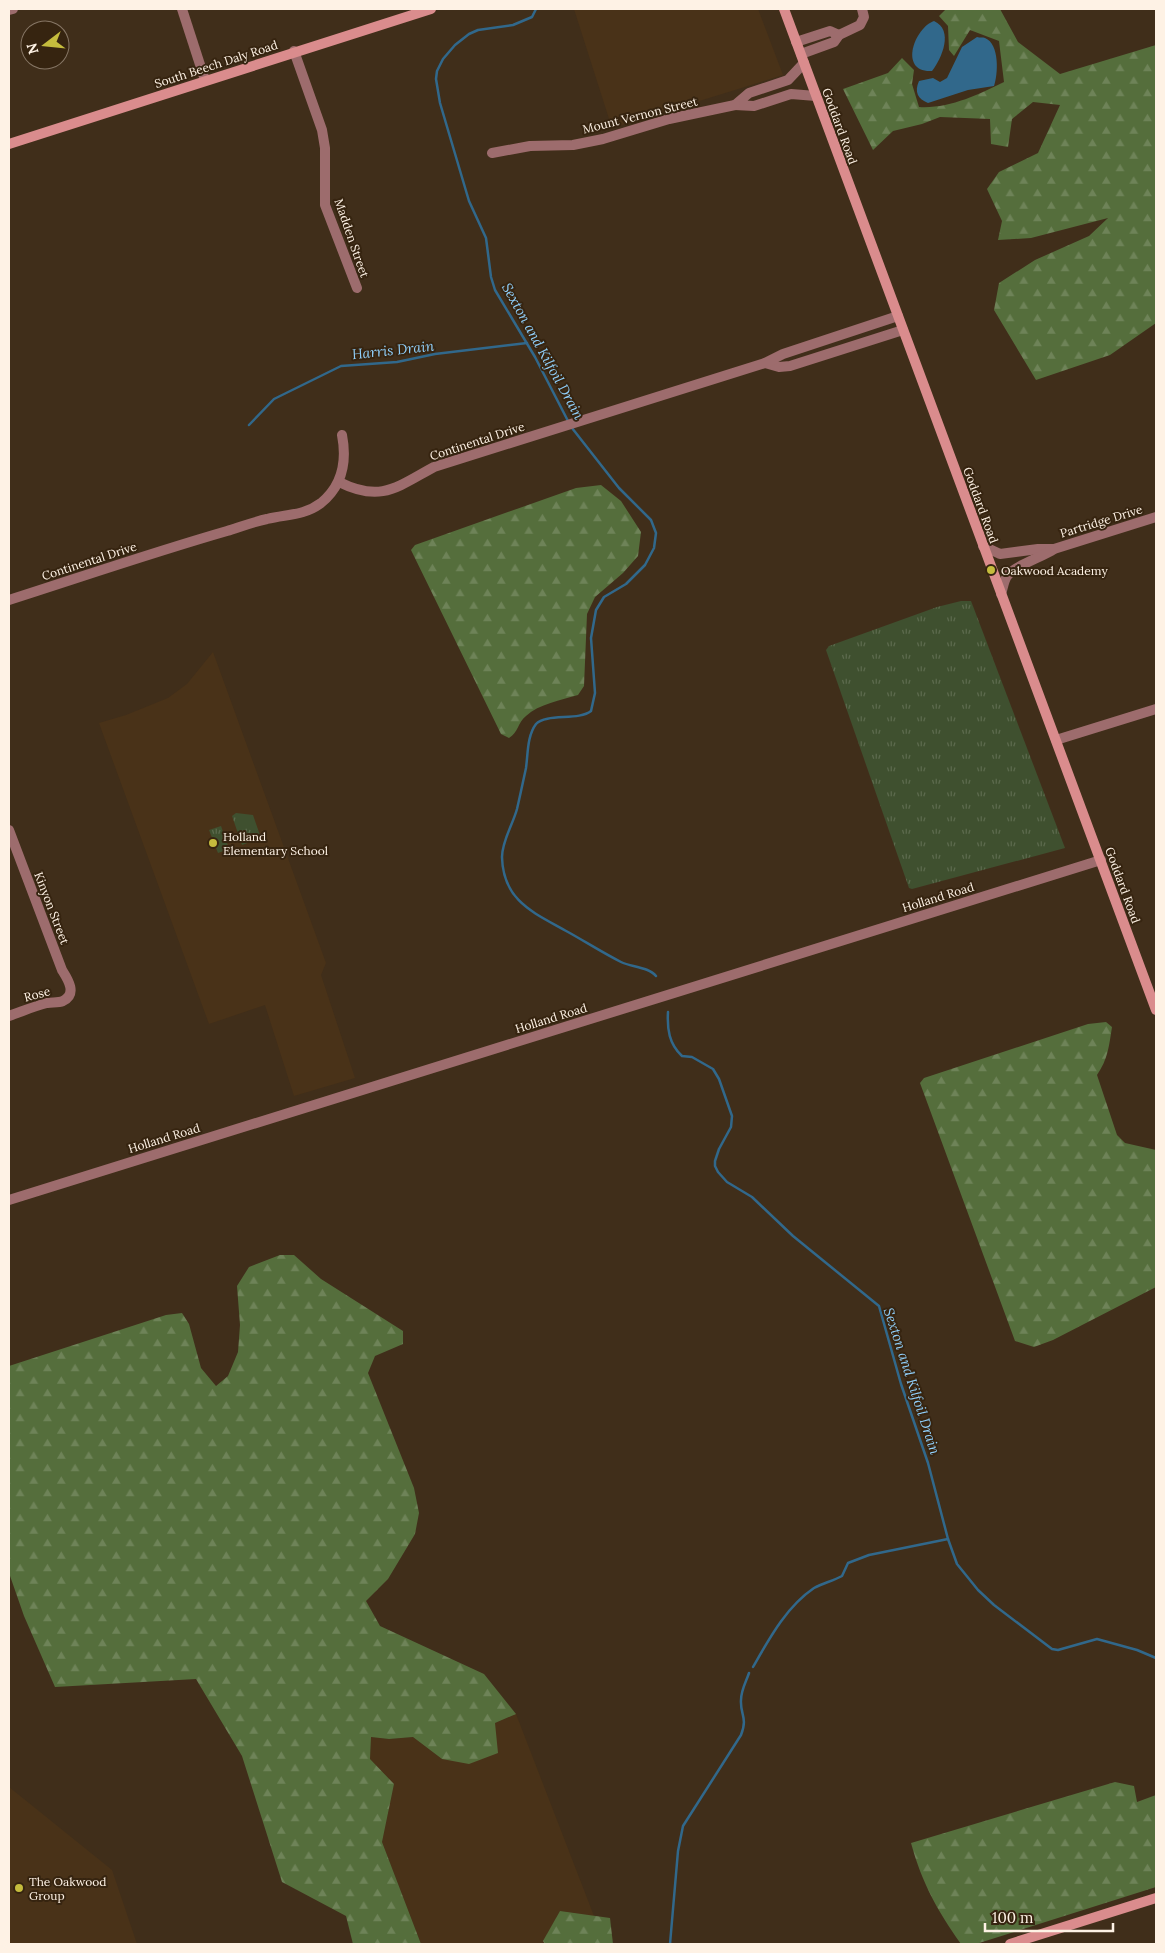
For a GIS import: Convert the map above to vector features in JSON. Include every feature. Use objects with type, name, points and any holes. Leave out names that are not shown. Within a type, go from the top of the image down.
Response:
[{"type":"main road","name":"South Beech Daly Road","points":[[9,144],[428,9]]},
{"type":"main road","name":"Goddard Road","points":[[784,9],[1156,1010]]},
{"type":"main road","points":[[1010,1944],[1156,1898]]},
{"type":"street","points":[[182,9],[205,80]]},
{"type":"street","points":[[802,59],[834,42],[839,35],[860,25],[864,17],[862,9]]},
{"type":"street","points":[[796,42],[830,31],[839,35]]},
{"type":"street","name":"Madden Street","points":[[294,51],[322,130],[325,148],[325,205],[357,288]]},
{"type":"street","name":"Mount Vernon Street","points":[[735,105],[749,92],[788,80],[802,59]]},
{"type":"street","name":"Mount Vernon Street","points":[[492,153],[530,146],[573,145],[735,105],[754,106],[791,94],[816,96]]},
{"type":"street","name":"Continental Drive","points":[[9,600],[267,519],[303,513],[322,502],[339,482],[364,492],[386,492],[434,467],[765,363],[783,354],[898,316]]},
{"type":"street","name":"Continental Drive","points":[[765,363],[778,367],[790,366],[903,330]]},
{"type":"street","points":[[339,482],[345,456],[342,434]]},
{"type":"street","name":"Partridge Drive","points":[[1054,549],[1156,517]]},
{"type":"street","points":[[983,546],[1000,554],[1038,548],[1054,549]]},
{"type":"street","points":[[1001,594],[1008,575],[1019,567],[1040,558],[1054,549]]},
{"type":"street","points":[[1056,740],[1156,709]]},
{"type":"street","name":"Kinyon Street","points":[[9,830],[62,970],[70,982],[69,995]]},
{"type":"street","name":"Holland Road","points":[[9,1200],[1101,860]]},
{"type":"street","name":"Rose","points":[[9,1016],[63,1000],[69,995]]},
{"type":"shaded area","points":[[574,9],[758,9],[783,75],[612,128]]},
{"type":"shaded area","name":"Holland Elementary School","points":[[213,652],[326,963],[321,975],[355,1078],[294,1096],[265,1005],[209,1024],[99,723],[126,715],[168,698],[187,684]]},
{"type":"shaded area","points":[[516,1714],[594,1916],[560,1911],[544,1941],[545,1944],[421,1944],[382,1842],[394,1784],[370,1759],[371,1737],[389,1739],[413,1737],[442,1759],[495,1723]]},
{"type":"shaded area","points":[[9,1787],[112,1870],[137,1944],[9,1944]]},
{"type":"green space","points":[[946,9],[1000,9],[1018,42],[1060,74],[1156,45],[1156,323],[1110,355],[1036,380],[994,310],[999,283],[1035,260],[1089,236],[1108,218],[1031,238],[998,240],[1002,221],[987,189],[999,172],[1038,153],[1060,105],[1033,102],[1012,119],[1008,147],[991,144],[990,119],[940,117],[922,124],[893,131],[873,150],[843,89],[888,73],[902,58],[914,70],[912,84],[919,107],[941,106],[952,103],[1004,82],[999,41],[970,30],[954,56],[949,50],[948,26],[939,16]]},
{"type":"green space","points":[[601,485],[621,501],[641,532],[638,556],[623,573],[595,597],[587,614],[584,686],[578,695],[537,708],[523,718],[509,738],[501,734],[411,550],[415,545],[576,488]]},
{"type":"green space","points":[[961,601],[971,601],[1065,848],[912,889],[909,888],[826,650],[829,646],[937,607]]},
{"type":"green space","points":[[236,813],[253,815],[261,838],[242,845],[232,816]]},
{"type":"green space","points":[[221,826],[229,849],[218,853],[209,830]]},
{"type":"green space","points":[[1106,1022],[1112,1027],[1110,1040],[1106,1058],[1097,1075],[1117,1135],[1125,1143],[1156,1150],[1156,1287],[1053,1340],[1034,1347],[1015,1341],[920,1083],[924,1078],[1088,1024]]},
{"type":"green space","points":[[280,1255],[294,1255],[321,1279],[403,1331],[403,1344],[375,1356],[368,1373],[414,1488],[419,1513],[415,1534],[388,1579],[366,1601],[380,1626],[484,1674],[516,1714],[495,1723],[498,1753],[469,1764],[442,1759],[413,1737],[389,1739],[371,1737],[370,1759],[394,1784],[382,1842],[421,1944],[353,1944],[346,1916],[282,1882],[242,1756],[196,1679],[55,1687],[24,1616],[9,1573],[9,1366],[166,1315],[182,1313],[189,1324],[201,1368],[216,1386],[228,1376],[238,1352],[240,1325],[237,1286],[249,1267]]},
{"type":"green space","points":[[1115,1782],[1134,1786],[1137,1802],[1156,1795],[1156,1887],[976,1944],[961,1944],[931,1896],[911,1843]]},
{"type":"green space","points":[[560,1911],[610,1918],[613,1944],[545,1944],[543,1941]]},
{"type":"water","points":[[934,21],[944,31],[944,44],[939,59],[932,71],[922,70],[915,65],[912,58],[913,49],[920,32]]},
{"type":"water","points":[[977,37],[985,38],[993,46],[997,60],[994,86],[968,90],[928,103],[922,99],[917,92],[919,81],[933,78],[940,82],[947,78],[962,47]]},
{"type":"waterway","name":"Sexton and Kilfoil Drain","points":[[536,9],[532,17],[513,25],[478,30],[469,34],[455,45],[443,59],[437,71],[436,79],[440,103],[469,201],[486,238],[491,277],[495,290],[535,357],[568,421]]},
{"type":"waterway","name":"Harris Drain","points":[[249,425],[274,399],[341,366],[397,362],[435,354],[527,343]]},
{"type":"waterway","name":"Sexton and Kilfoil Drain","points":[[572,428],[619,488],[651,520],[656,533],[654,548],[645,565],[626,584],[604,597],[596,610],[591,638],[595,693],[591,711],[579,716],[547,719],[536,724],[533,729],[529,740],[526,768],[517,809],[502,851],[504,872],[508,885],[515,895],[533,912],[614,959],[649,971],[656,976]]},
{"type":"waterway","name":"Sexton and Kilfoil Drain","points":[[668,1012],[669,1030],[674,1046],[682,1056],[692,1057],[713,1069],[719,1079],[732,1116],[731,1127],[715,1161],[718,1172],[727,1182],[752,1197],[793,1236],[879,1306],[901,1384],[928,1463],[948,1539],[957,1564],[978,1590],[994,1605],[1052,1649],[1058,1650],[1097,1639],[1137,1650],[1156,1658]]},
{"type":"waterway","points":[[753,1667],[779,1624],[795,1604],[814,1588],[842,1576],[848,1563],[869,1555],[948,1539]]},
{"type":"waterway","points":[[670,1944],[678,1851],[683,1826],[741,1735],[744,1724],[741,1696],[749,1673]]},
{"type":"place","name":"Oakwood Academy","points":[[991,570]]},
{"type":"place","name":"Holland Elementary School","points":[[213,843]]},
{"type":"place","name":"The Oakwood Group","points":[[19,1888]]}]
